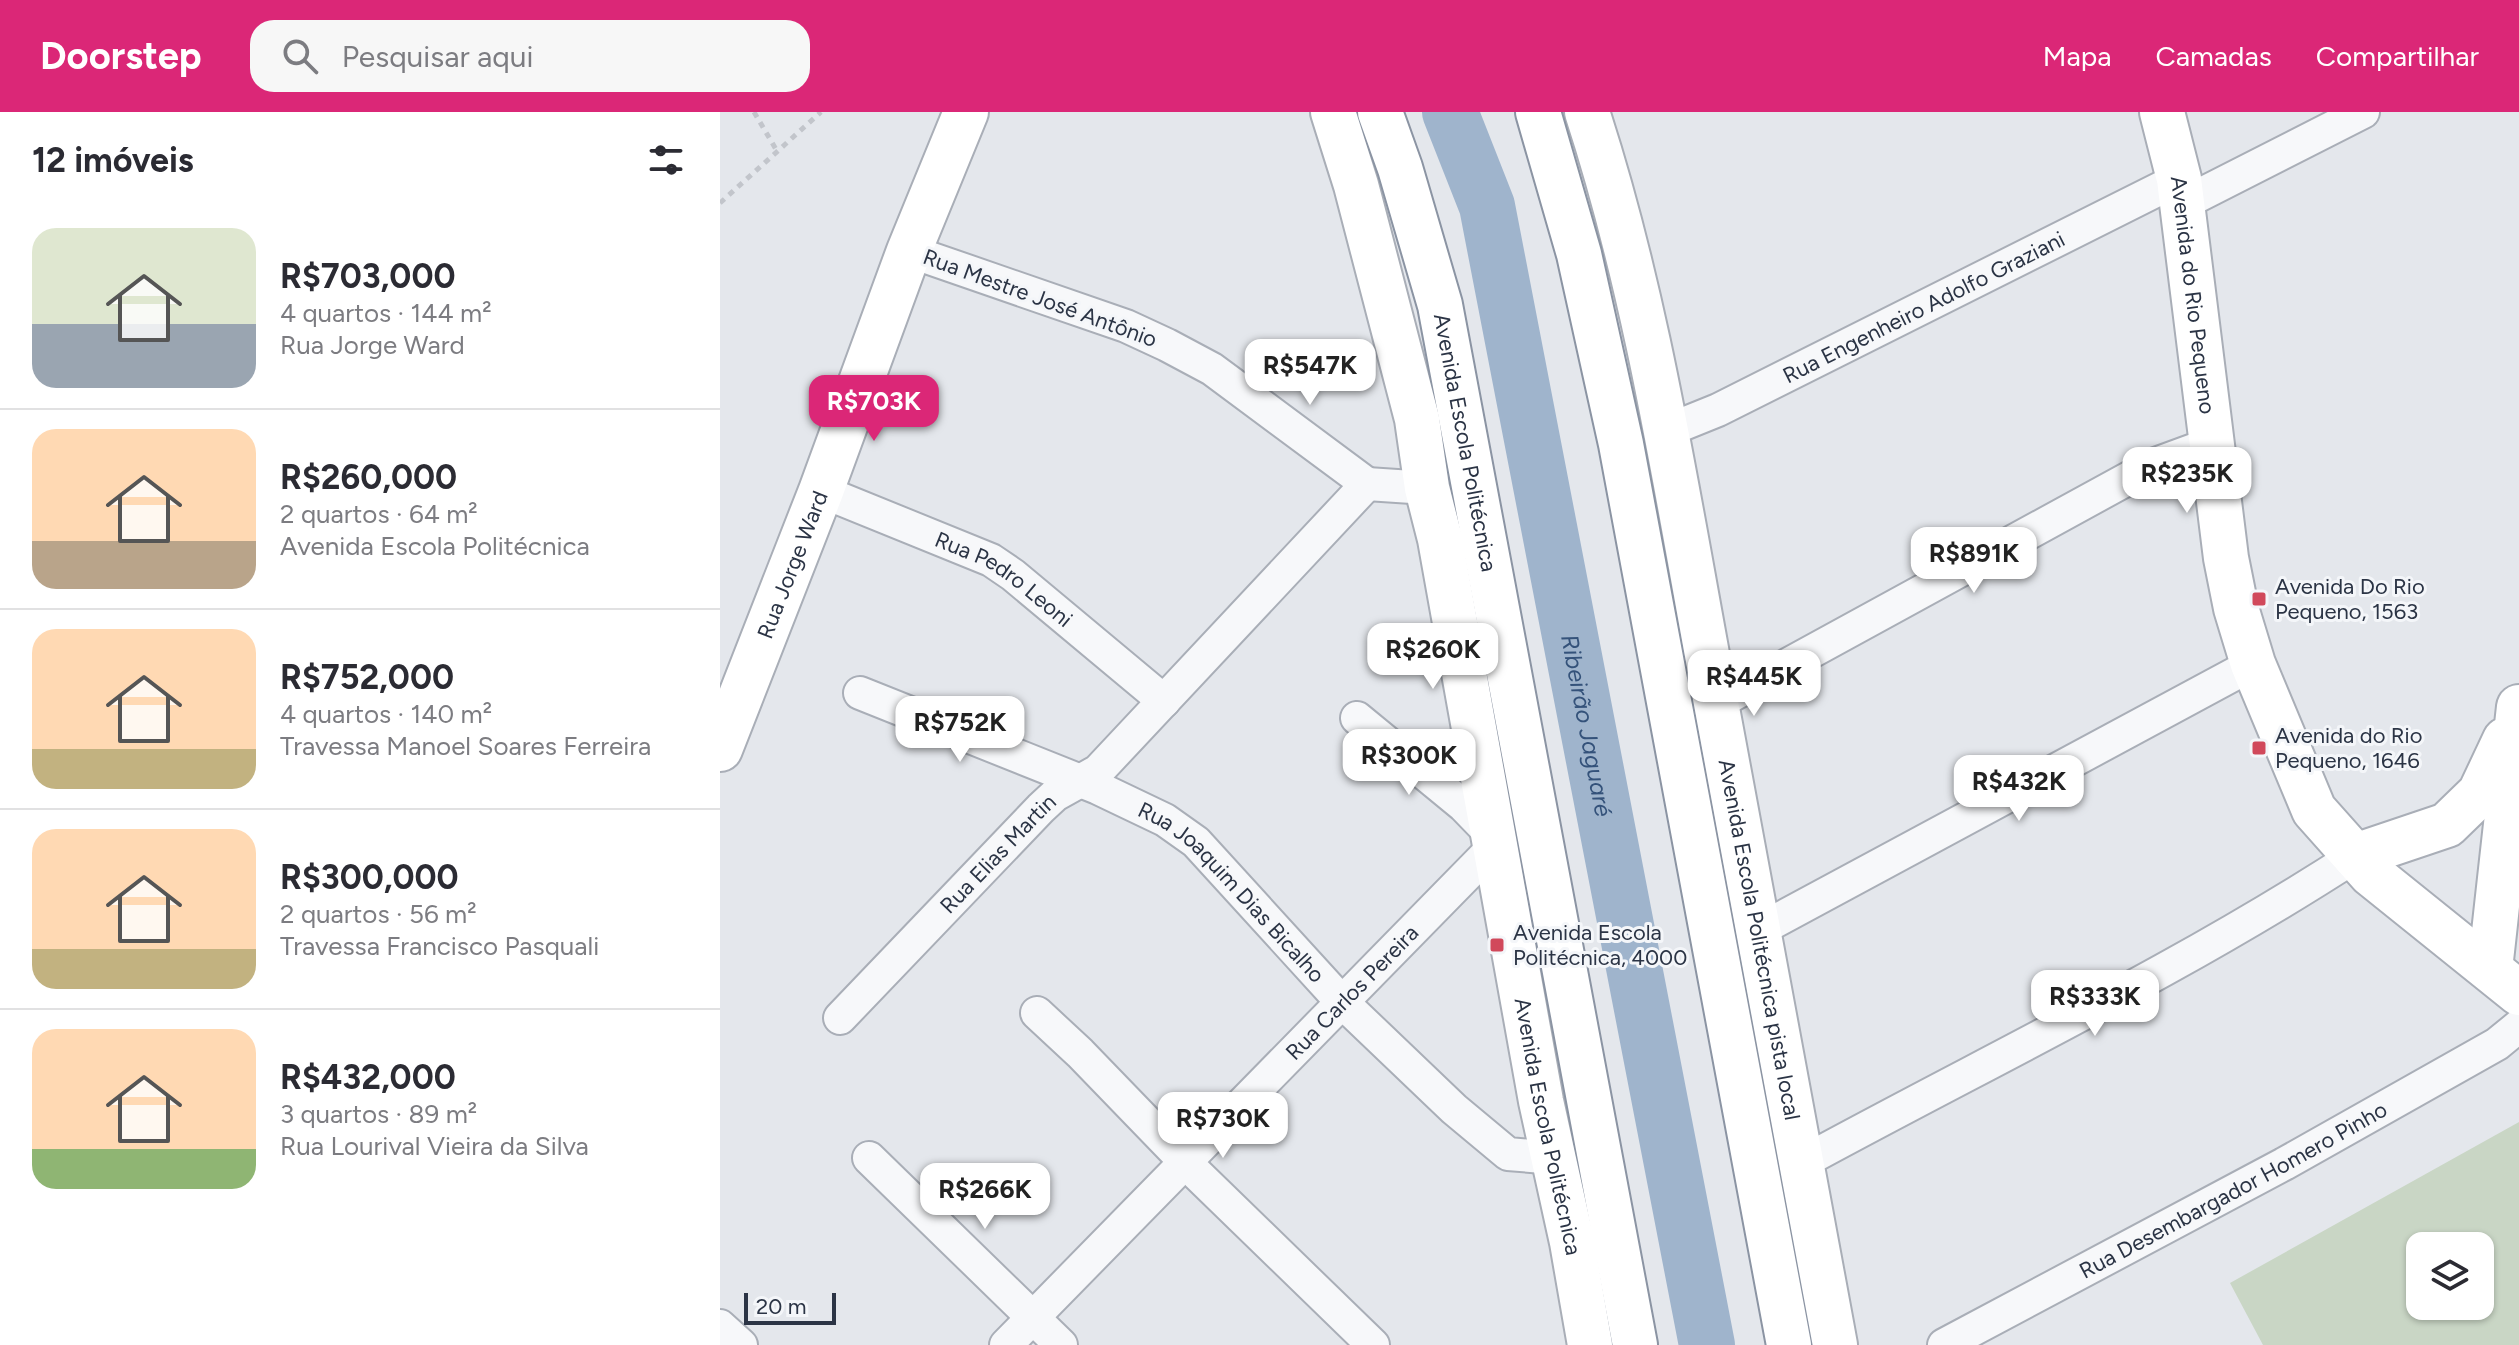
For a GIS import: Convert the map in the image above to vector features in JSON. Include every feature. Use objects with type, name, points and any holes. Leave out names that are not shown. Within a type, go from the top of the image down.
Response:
[{"type":"main road","name":"Rua Jorge Ward","points":[[720,749],[821,491],[909,251],[966,112]]},
{"type":"main road","name":"Avenida Escola Politécnica","points":[[1333,112],[1356,185],[1417,419],[1427,488],[1440,539],[1541,1101],[1555,1158],[1590,1345]]},
{"type":"main road","name":"Avenida Escola Politécnica","points":[[1380,112],[1400,168],[1440,305],[1635,1345]]},
{"type":"main road","points":[[1538,112],[1579,254],[1621,444],[1789,1345]]},
{"type":"main road","name":"Avenida Escola Politécnica pista local","points":[[1587,112],[1604,163],[1629,263],[1666,431],[1835,1345]]},
{"type":"main road","name":"Avenida do Rio Pequeno","points":[[2162,112],[2180,191],[2226,558],[2236,608],[2253,664],[2314,810],[2371,874],[2504,981]]},
{"type":"main road","points":[[2355,856],[2447,825],[2462,812],[2480,793],[2519,710]]},
{"type":"main road","points":[[2504,981],[2519,710]]},
{"type":"street","name":"Rua Engenheiro Adolfo Graziani","points":[[1666,431],[1718,410],[2180,191],[2363,112]]},
{"type":"street","name":"Rua Mestre José Antônio","points":[[909,251],[1126,326],[1167,345],[1212,369],[1367,484]]},
{"type":"street","points":[[1716,704],[2153,465],[2213,443]]},
{"type":"street","points":[[1164,701],[1367,484],[1427,488]]},
{"type":"street","name":"Rua Pedro Leoni","points":[[821,491],[991,560],[1164,701]]},
{"type":"street","points":[[1759,930],[2253,664]]},
{"type":"street","name":"Rua Joaquim Dias Bicalho","points":[[860,693],[1098,788],[1165,820],[1196,842],[1341,1001],[1454,1109],[1508,1154],[1555,1158]]},
{"type":"street","name":"Rua Elias Martin","points":[[840,1018],[1041,808],[1055,795],[1098,771],[1164,701]]},
{"type":"street","points":[[1357,718],[1464,806],[1496,842]]},
{"type":"street","name":"Rua Carlos Pereira","points":[[1006,1345],[1341,1001],[1402,943],[1496,842]]},
{"type":"street","points":[[1801,1163],[2296,895],[2355,856]]},
{"type":"street","points":[[1037,1013],[1373,1345]]},
{"type":"street","name":"Rua Desembargador Homero Pinho","points":[[1944,1345],[2284,1164],[2497,1044],[2519,1026]]},
{"type":"street","points":[[869,1158],[1061,1345]]},
{"type":"street","points":[[720,1326],[741,1345]]},
{"type":"path","points":[[754,112],[777,151]]},
{"type":"path","points":[[720,203],[821,112]]},
{"type":"green space","points":[[2519,1122],[2519,1345],[2263,1345],[2230,1283]]},
{"type":"waterway","name":"Ribeirão Jaguaré","points":[[1450,112],[1487,206],[1707,1345]]},
{"type":"place","name":"Avenida Do Rio Pequeno, 1563","points":[[2259,599]]},
{"type":"place","name":"Avenida do Rio Pequeno, 1646","points":[[2259,748]]},
{"type":"place","name":"Avenida Escola Politécnica, 4000","points":[[1497,945]]}]
